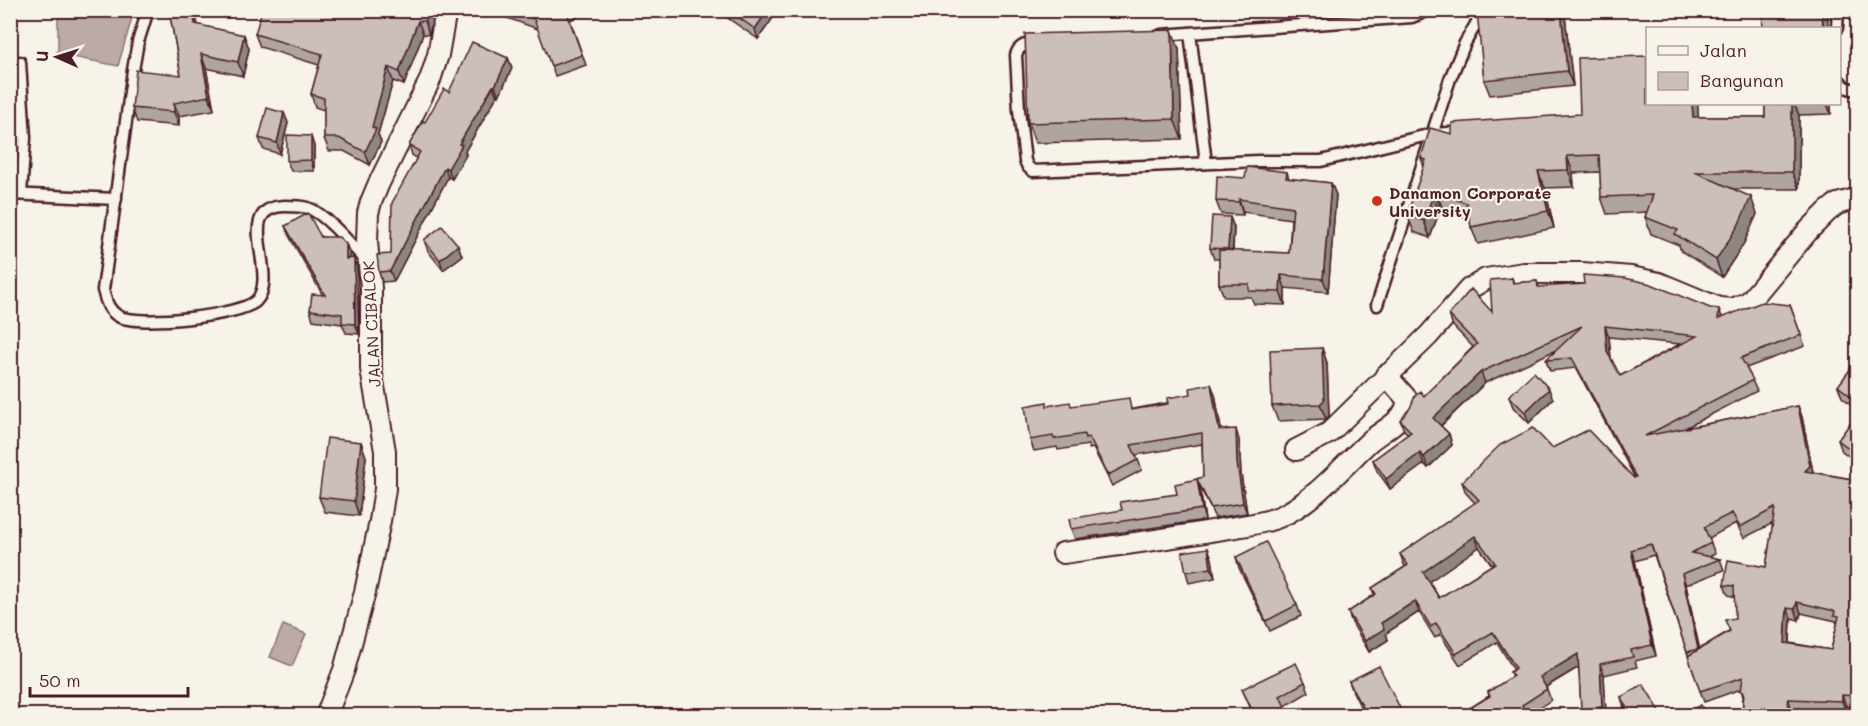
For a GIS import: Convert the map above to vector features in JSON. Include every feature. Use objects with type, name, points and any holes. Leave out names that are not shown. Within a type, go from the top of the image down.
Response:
[{"type":"street","name":"JALAN CIBALOK","points":[[326,716],[344,670],[365,592],[385,489],[385,451],[371,369],[371,288],[367,223],[371,202],[430,80],[438,55],[446,10]]},
{"type":"street","points":[[1296,450],[1329,433],[1429,335],[1469,289],[1486,279],[1524,273],[1582,273],[1631,277],[1659,283],[1719,308],[1733,309],[1749,302],[1808,231],[1828,211],[1837,204],[1857,198]]},
{"type":"street","points":[[1063,553],[1179,537],[1280,517],[1322,487],[1378,434],[1403,415],[1407,399],[1386,375]]},
{"type":"lane","points":[[148,10],[138,42],[133,70],[103,290],[108,307],[120,318],[156,320],[209,316],[247,307],[259,296],[263,275],[258,227],[264,212],[271,208],[297,206],[315,212],[326,219],[368,263]]},
{"type":"lane","points":[[1146,36],[1412,17],[1429,10]]},
{"type":"lane","points":[[1377,305],[1450,79],[1465,43],[1484,10]]},
{"type":"lane","points":[[1837,27],[1838,10]]},
{"type":"lane","points":[[1190,33],[1206,163]]},
{"type":"lane","points":[[1055,42],[1025,45],[1017,52],[1019,110],[1025,161],[1028,168],[1033,171],[1206,163],[1321,161],[1432,134],[1477,131]]},
{"type":"lane","points":[[20,62],[25,138],[16,194],[116,199]]},
{"type":"lane","points":[[1841,83],[1857,92]]},
{"type":"shaded area","points":[[58,11],[134,11],[118,66],[57,54]]},
{"type":"shaded area","points":[[283,625],[306,634],[292,666],[270,657]]},
{"type":"building","points":[[169,10],[193,10],[195,24],[244,35],[238,62],[201,54],[209,96],[174,103],[174,112],[132,108],[136,70],[181,75]]},
{"type":"building","points":[[262,10],[344,10],[358,14],[359,10],[376,12],[377,10],[427,10],[425,21],[418,21],[399,72],[388,67],[372,127],[376,129],[365,152],[339,138],[324,138],[324,98],[311,94],[322,54],[255,34]]},
{"type":"building","points":[[509,10],[566,10],[582,55],[551,66],[534,19]]},
{"type":"building","points":[[728,10],[768,10],[755,29]]},
{"type":"building","points":[[1478,10],[1561,10],[1567,71],[1484,80]]},
{"type":"building","points":[[1762,10],[1822,10],[1823,27],[1763,27]]},
{"type":"building","points":[[1172,30],[1174,119],[1028,123],[1025,34]]},
{"type":"building","points":[[472,42],[508,58],[495,86],[459,144],[462,145],[448,169],[445,167],[390,271],[379,272],[377,255],[391,254],[392,203],[420,152],[409,145],[444,89],[449,92]]},
{"type":"building","points":[[1646,56],[1646,105],[1692,105],[1693,117],[1765,117],[1765,105],[1792,105],[1792,172],[1695,172],[1751,197],[1738,226],[1716,260],[1675,234],[1678,230],[1645,217],[1653,195],[1601,197],[1599,155],[1567,156],[1568,170],[1538,171],[1548,211],[1471,227],[1467,203],[1437,193],[1436,196],[1433,195],[1424,221],[1407,215],[1426,160],[1421,158],[1430,128],[1452,134],[1452,123],[1580,114],[1578,58]]},
{"type":"building","points":[[267,108],[284,113],[277,143],[259,138]]},
{"type":"building","points":[[287,135],[311,136],[311,160],[287,161]]},
{"type":"building","points":[[1247,167],[1287,172],[1286,178],[1331,183],[1323,279],[1281,275],[1280,292],[1249,291],[1249,284],[1219,284],[1219,250],[1289,253],[1293,207],[1239,199],[1239,202],[1216,201],[1217,176],[1245,178]]},
{"type":"building","points":[[308,213],[321,237],[339,237],[346,244],[346,259],[354,258],[355,324],[342,323],[342,314],[310,310],[312,294],[325,295],[285,226]]},
{"type":"building","points":[[1212,216],[1230,217],[1228,249],[1210,248]]},
{"type":"building","points":[[442,226],[458,245],[440,260],[424,240]]},
{"type":"building","points":[[1583,275],[1625,278],[1651,284],[1710,308],[1719,309],[1718,319],[1762,302],[1790,305],[1801,335],[1741,358],[1753,380],[1645,436],[1798,406],[1810,466],[1805,471],[1857,480],[1857,515],[1852,546],[1857,548],[1857,696],[1842,695],[1842,701],[1788,699],[1789,716],[1742,716],[1743,677],[1700,691],[1688,656],[1730,631],[1725,620],[1735,618],[1734,586],[1724,585],[1728,560],[1766,567],[1775,508],[1740,527],[1732,513],[1704,527],[1711,543],[1691,553],[1720,559],[1682,574],[1698,649],[1687,652],[1651,544],[1631,550],[1652,645],[1631,650],[1633,657],[1600,664],[1602,707],[1581,709],[1578,654],[1540,677],[1547,689],[1522,705],[1524,709],[1514,716],[1467,716],[1465,711],[1490,696],[1488,692],[1513,676],[1510,672],[1516,668],[1493,632],[1456,654],[1436,623],[1431,627],[1415,601],[1381,623],[1384,629],[1365,641],[1348,612],[1376,594],[1372,588],[1408,565],[1400,554],[1479,500],[1462,482],[1500,445],[1533,428],[1552,448],[1588,430],[1634,478],[1636,477],[1572,358],[1546,360],[1582,326],[1481,372],[1433,418],[1449,434],[1424,457],[1420,453],[1386,479],[1373,460],[1411,432],[1400,420],[1410,408],[1415,396],[1420,391],[1424,396],[1477,344],[1449,315],[1471,289],[1492,312],[1490,280],[1512,278],[1513,283],[1537,281],[1538,287],[1584,284]],"holes":[[[1605,326],[1697,336],[1620,376],[1607,351]],[[1475,536],[1495,563],[1439,598],[1423,572]],[[1797,602],[1835,611],[1834,615],[1839,616],[1831,650],[1785,643],[1787,608],[1795,609]]]},
{"type":"building","points":[[1322,348],[1324,400],[1320,404],[1272,406],[1270,350]]},
{"type":"building","points":[[1857,360],[1857,401],[1838,386]]},
{"type":"building","points":[[1534,372],[1549,389],[1525,412],[1509,396]]},
{"type":"building","points":[[1211,384],[1219,430],[1236,429],[1237,463],[1243,503],[1211,508],[1197,479],[1203,477],[1202,433],[1131,445],[1138,460],[1108,475],[1089,437],[1085,438],[1084,434],[1030,440],[1025,406],[1047,402],[1047,406],[1070,402],[1071,406],[1129,398],[1131,410],[1168,404],[1167,398],[1191,394],[1190,388]]},
{"type":"building","points":[[1857,414],[1857,457],[1838,440]]},
{"type":"building","points":[[327,438],[361,442],[354,501],[319,497]]},
{"type":"building","points":[[1197,479],[1202,509],[1071,529],[1069,519],[1122,510],[1120,502],[1177,494],[1175,484]]},
{"type":"building","points":[[1266,542],[1297,605],[1266,621],[1236,557]]},
{"type":"building","points":[[1208,548],[1211,568],[1186,572],[1182,552]]},
{"type":"building","points":[[1296,663],[1305,682],[1280,696],[1289,716],[1255,716],[1242,689]]},
{"type":"building","points":[[1379,666],[1404,716],[1367,716],[1359,702],[1349,681]]},
{"type":"building","points":[[1643,684],[1663,716],[1631,716],[1621,697]]},
{"type":"building","points":[[1701,705],[1706,716],[1678,716]]},
{"type":"place","name":"Danamon Corporate University","points":[[1377,201]]}]
